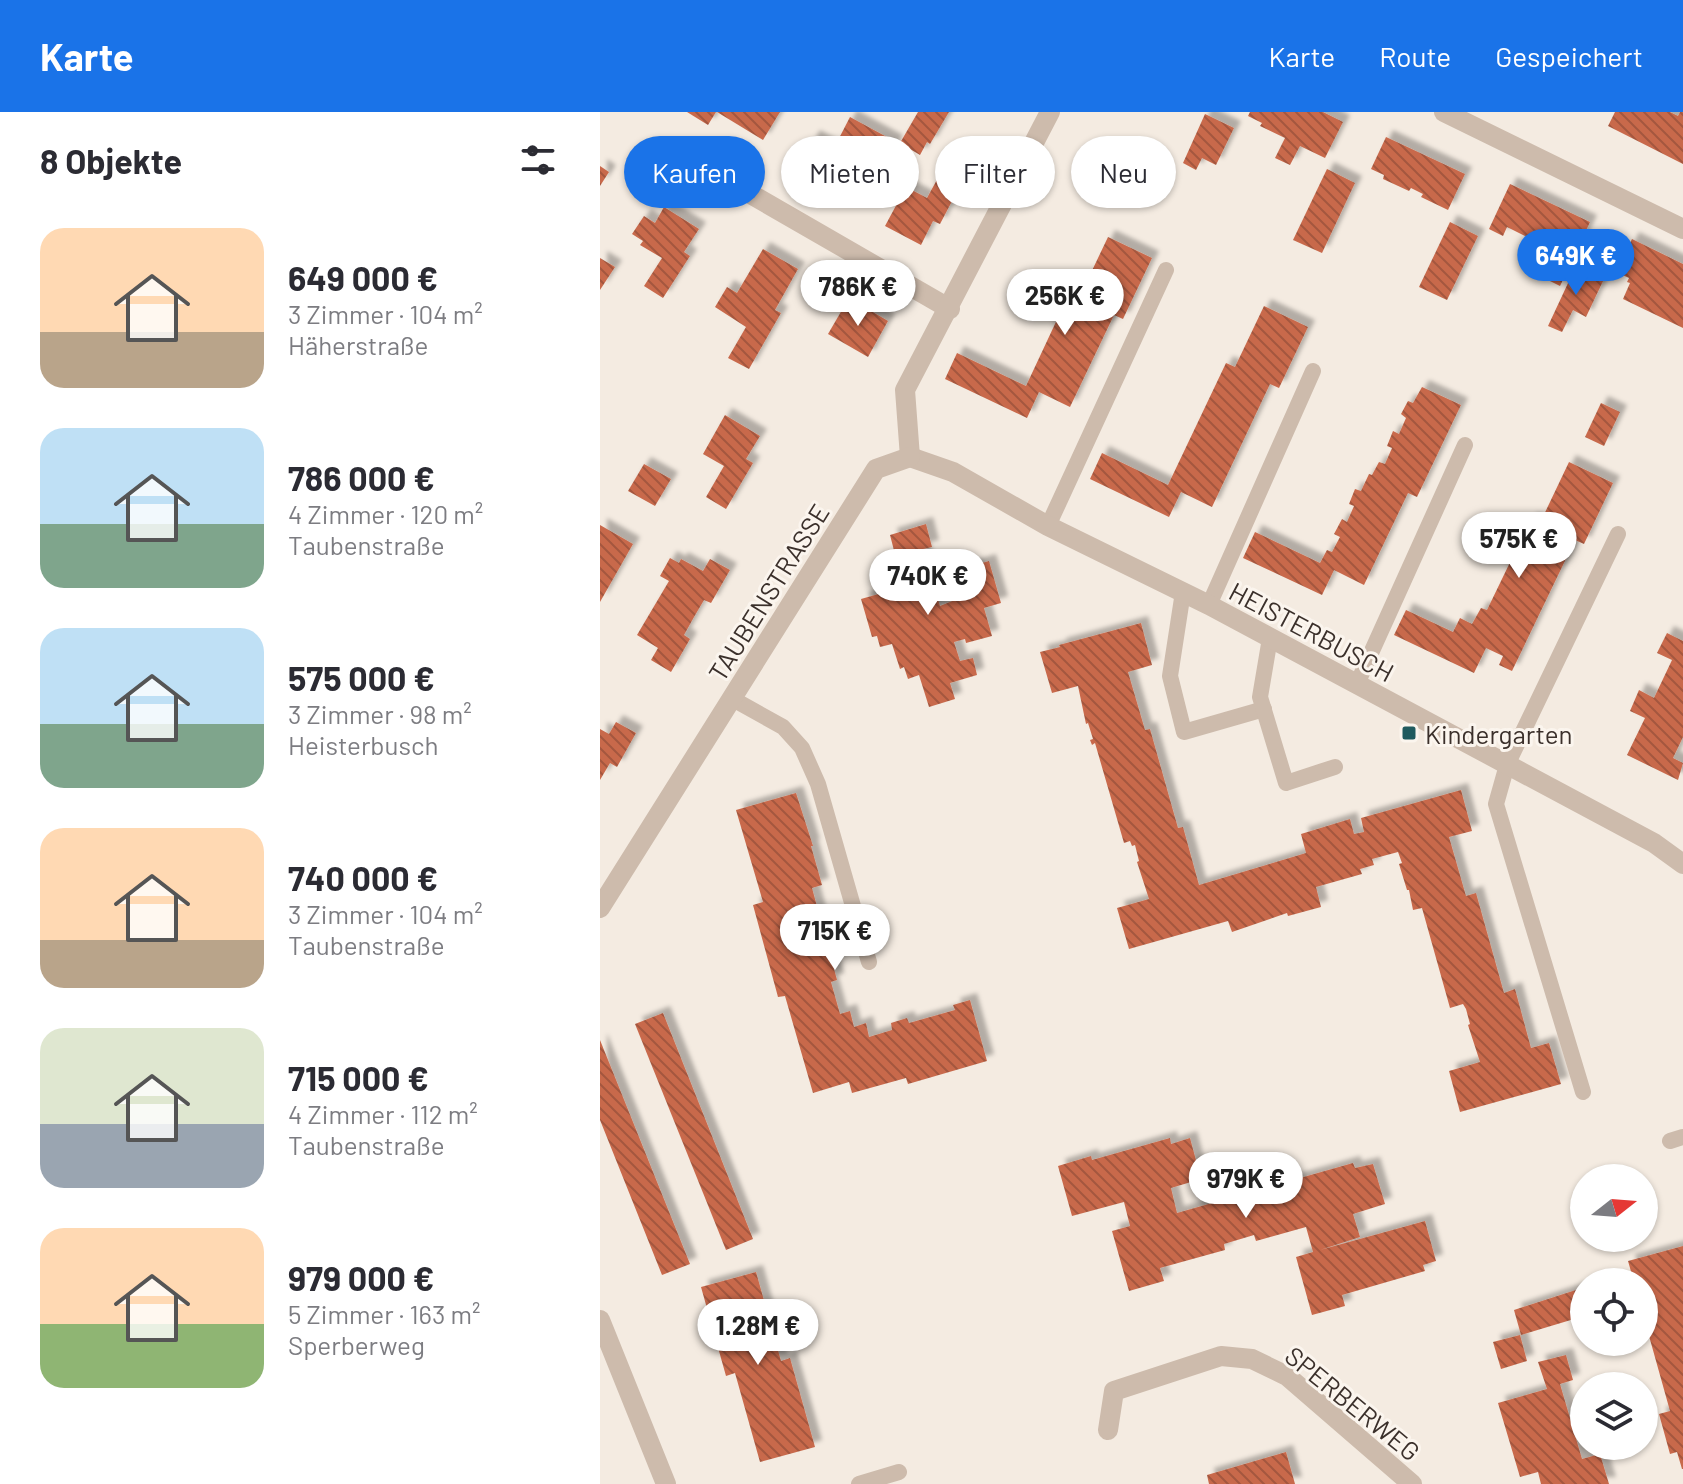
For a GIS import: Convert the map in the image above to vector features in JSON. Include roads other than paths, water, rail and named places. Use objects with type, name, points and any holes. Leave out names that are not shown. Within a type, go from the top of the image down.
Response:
[{"type":"street","points":[[910,457],[905,390],[950,309],[1050,112]]},
{"type":"street","points":[[1444,112],[1683,229]]},
{"type":"street","points":[[765,202],[950,309]]},
{"type":"street","name":"HEISTERBUSCH","points":[[910,457],[953,472],[1048,526],[1209,605],[1681,859]]},
{"type":"street","name":"TAUBENSTRASSE","points":[[600,908],[876,469],[910,457]]},
{"type":"street","points":[[600,1320],[666,1484]]},
{"type":"street","name":"SPERBERWEG","points":[[1108,1430],[1114,1391],[1221,1356],[1252,1359],[1287,1376],[1412,1484]]},
{"type":"lane","points":[[1048,526],[1166,270]]},
{"type":"lane","points":[[1209,605],[1313,371]]},
{"type":"lane","points":[[1357,684],[1465,445]]},
{"type":"lane","points":[[1583,1092],[1496,804],[1507,765],[1618,534]]},
{"type":"lane","points":[[1183,592],[1170,676],[1184,732],[1264,709]]},
{"type":"lane","points":[[1270,638],[1260,697],[1286,783],[1335,767]]},
{"type":"lane","points":[[731,698],[783,727],[802,748],[818,784],[869,962]]},
{"type":"lane","points":[[859,1484],[899,1472]]},
{"type":"place","name":"Kindergarten","points":[[1409,733]]}]
